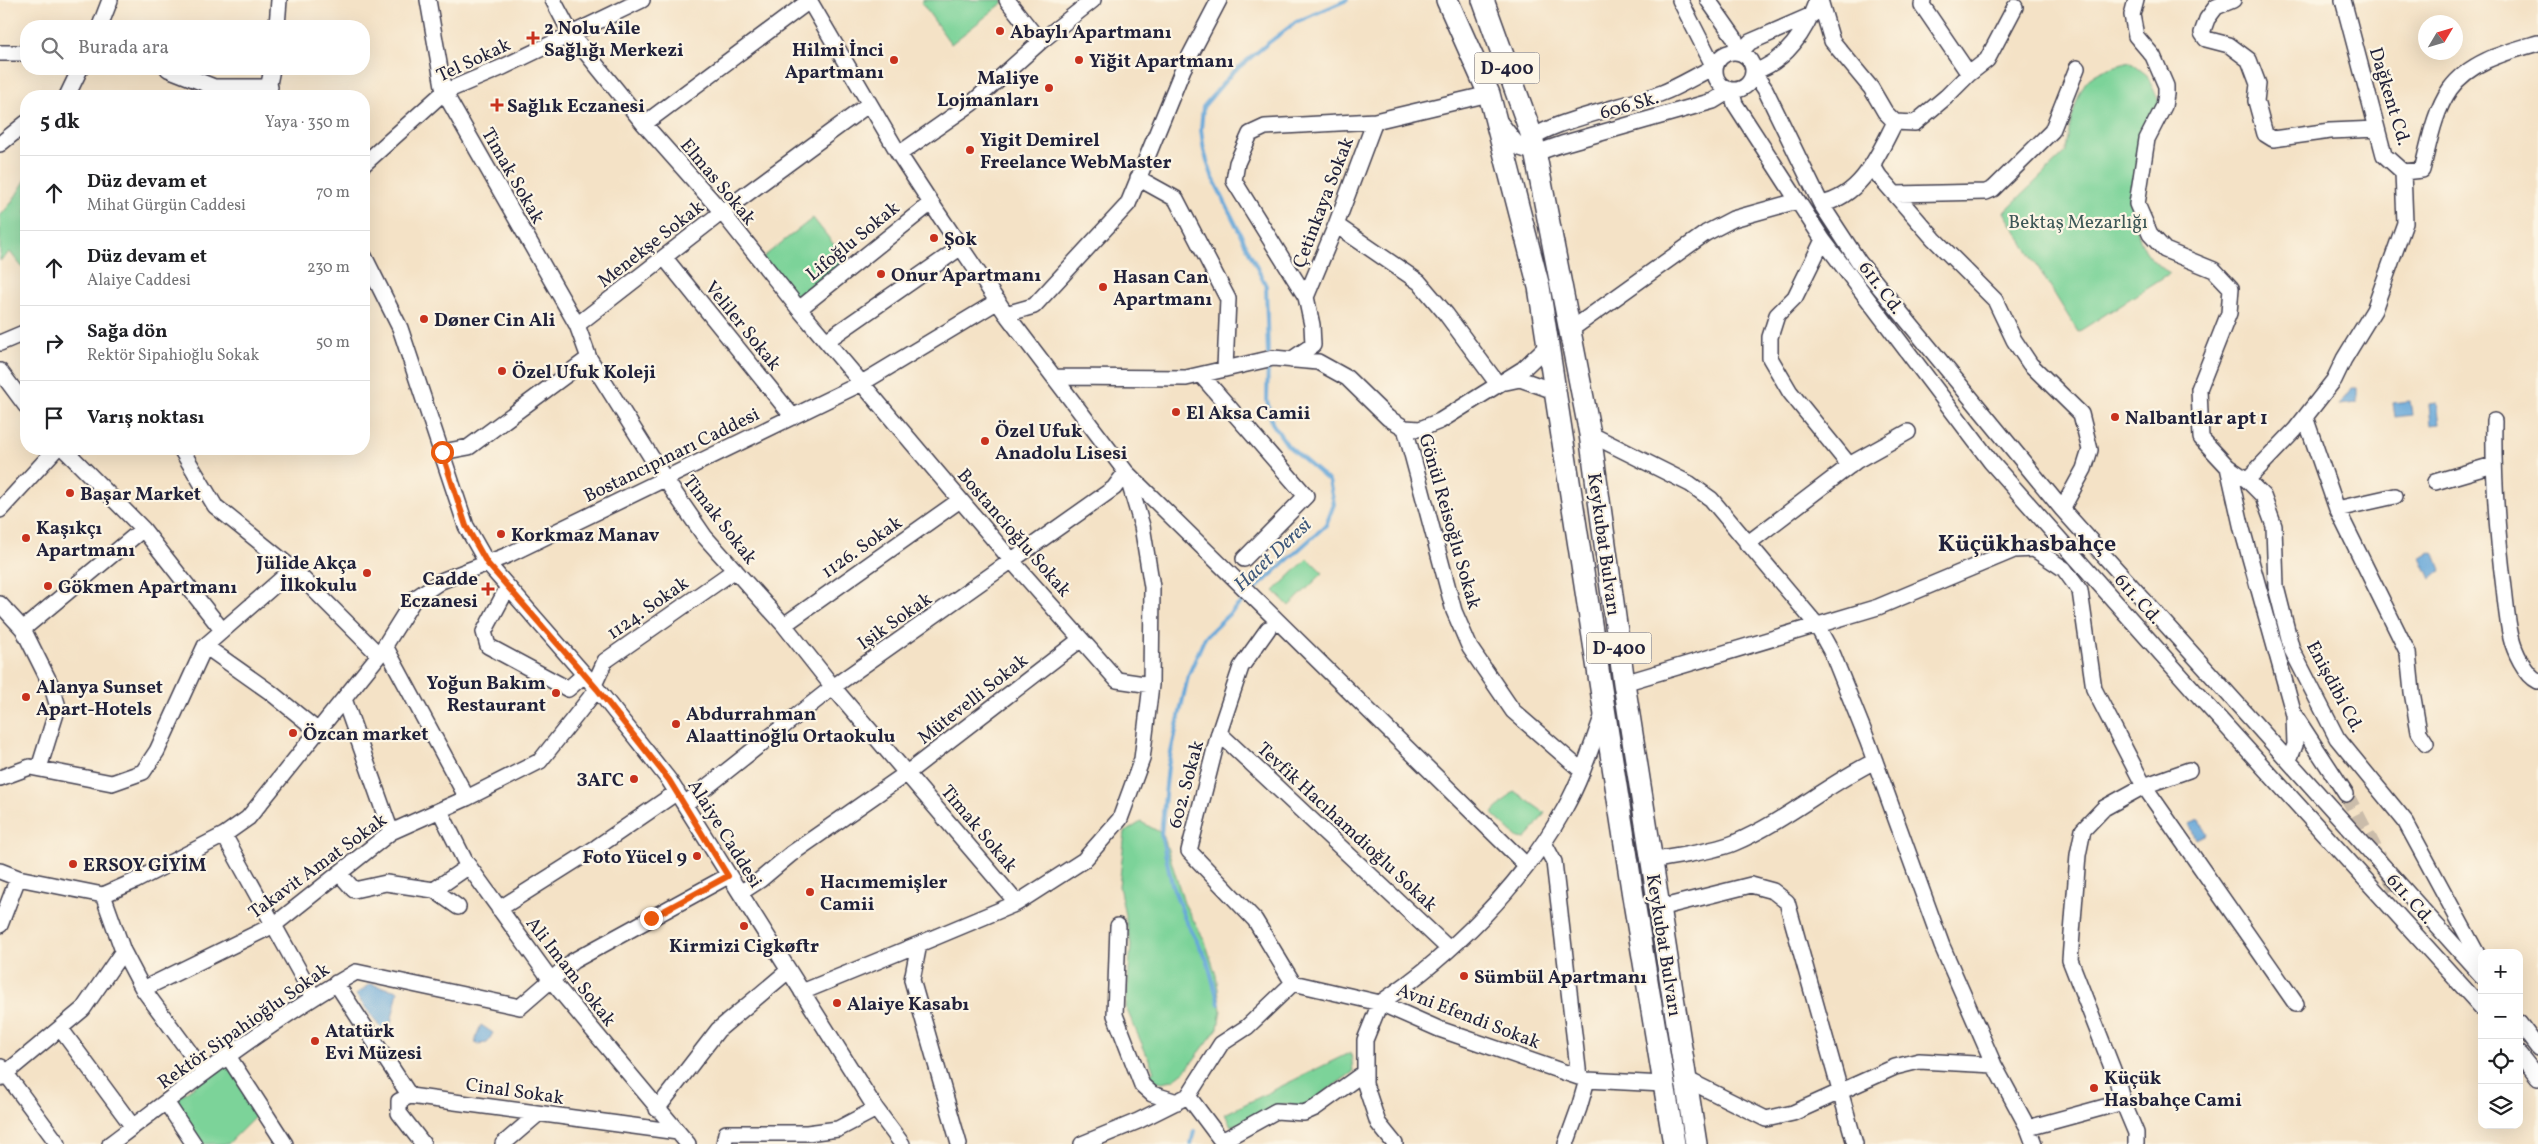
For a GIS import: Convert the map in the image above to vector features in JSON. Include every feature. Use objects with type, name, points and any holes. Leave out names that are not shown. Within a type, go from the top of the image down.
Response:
[{"type":"highway","name":"D-400","points":[[1446,0],[1489,94],[1514,189]]},
{"type":"highway","name":"D-400","points":[[1483,0],[1529,146]]},
{"type":"highway","name":"Keykubat Bulvarı","points":[[1529,146],[1590,434],[1624,683],[1696,1144]]},
{"type":"highway","name":"Keykubat Bulvarı","points":[[1514,189],[1539,288],[1604,712],[1674,1144]]},
{"type":"street","points":[[102,20],[110,0]]},
{"type":"street","points":[[277,20],[279,0]]},
{"type":"street","name":"Timak Sokak","points":[[428,0],[444,92],[577,326],[589,358],[664,479],[705,536],[784,625],[833,687],[1017,903]]},
{"type":"street","name":"Elmas Sokak","points":[[553,0],[571,34],[644,124],[722,212],[799,310],[862,383]]},
{"type":"street","name":"Tel Sokak","points":[[370,159],[444,92],[642,0]]},
{"type":"street","points":[[644,124],[809,0],[898,154],[1006,314],[1056,377],[1126,472],[1167,510],[1526,865]]},
{"type":"street","points":[[1007,0],[1040,42]]},
{"type":"street","points":[[898,154],[972,103],[1040,42],[1093,0]]},
{"type":"street","points":[[1006,314],[1034,306],[1128,204],[1183,69],[1219,0]]},
{"type":"street","points":[[1680,0],[1714,66],[1716,79],[1725,88],[1731,90],[1744,88],[1752,78],[1753,72],[1750,60],[1740,53],[1727,52],[1721,56],[1714,66]]},
{"type":"street","points":[[1708,0],[1734,37],[1740,53]]},
{"type":"street","points":[[1753,72],[1769,67],[1784,53],[1804,31],[1819,0]]},
{"type":"street","points":[[1819,0],[1832,41],[1871,88],[1885,112],[1895,122],[1915,123],[1946,97],[1968,74],[1987,60],[2015,7]]},
{"type":"street","points":[[1923,0],[1922,5],[1968,74]]},
{"type":"street","name":"Enişdibi Cd.","points":[[2136,0],[2132,15],[2136,36],[2153,56],[2166,86],[2164,106],[2148,139],[2136,204],[2150,234],[2165,250],[2214,270],[2230,288],[2229,314],[2198,389],[2201,438],[2228,467],[2247,480],[2263,496],[2274,526],[2276,587],[2292,650],[2338,738],[2405,820],[2478,956]]},
{"type":"street","points":[[2234,0],[2216,7],[2207,19],[2202,33],[2206,39],[2229,44],[2249,60],[2258,84],[2256,101],[2265,134],[2273,139],[2330,131],[2376,129]]},
{"type":"street","name":"Dağkent Cd.","points":[[2343,0],[2384,155],[2403,172],[2422,170],[2437,117],[2450,89],[2475,66],[2501,53],[2538,43]]},
{"type":"street","points":[[1740,53],[1750,42],[1812,15]]},
{"type":"street","points":[[0,53],[20,52]]},
{"type":"street","name":"606 Sk.","points":[[1529,146],[1663,93],[1714,66]]},
{"type":"street","points":[[1896,194],[1986,192],[1993,189],[2052,131],[2077,68]]},
{"type":"street","name":"611. Cd.","points":[[1753,72],[1765,90],[1821,204],[1859,262],[2062,509],[2478,972]]},
{"type":"street","points":[[70,90],[77,75]]},
{"type":"street","points":[[182,75],[217,90]]},
{"type":"street","points":[[268,90],[271,75]]},
{"type":"street","name":"606 Sk.","points":[[1529,146],[1562,144],[1713,101],[1731,90]]},
{"type":"street","name":"611. Cd.","points":[[1731,90],[1735,104],[1823,240],[1991,462],[2197,694],[2438,957],[2478,1003]]},
{"type":"street","name":"Çetinkaya Sokak","points":[[1291,360],[1313,345],[1312,325],[1306,297],[1234,181],[1237,163],[1250,134],[1265,126],[1375,121],[1489,94]]},
{"type":"street","name":"Menekşe Sokak","points":[[577,326],[722,212],[869,104]]},
{"type":"street","points":[[1496,117],[1529,146],[1514,160],[1514,189]]},
{"type":"street","name":"Çetinkaya Sokak","points":[[1306,297],[1336,225],[1375,121]]},
{"type":"street","points":[[1821,204],[1852,190],[1873,166],[1895,122]]},
{"type":"street","points":[[0,144],[20,128]]},
{"type":"street","points":[[1873,166],[1879,176],[1934,239],[1995,300],[2014,340],[2030,364],[2081,414],[2090,450],[2084,469],[2062,509]]},
{"type":"street","points":[[2247,480],[2305,417],[2334,380],[2344,359],[2374,310],[2405,224],[2403,172]]},
{"type":"street","points":[[1138,178],[1176,199],[1228,298],[1225,368]]},
{"type":"street","points":[[1569,331],[1706,233],[1732,219],[1797,201]]},
{"type":"street","name":"Lifoğlu Sokak","points":[[799,310],[931,203]]},
{"type":"street","points":[[1336,225],[1419,282],[1446,314],[1497,383]]},
{"type":"street","points":[[1823,240],[1795,297],[1777,315],[1770,337],[1770,358],[1790,392],[1850,466]]},
{"type":"street","points":[[826,341],[962,247]]},
{"type":"street","name":"Veliler Sokak","points":[[664,258],[793,417]]},
{"type":"street","name":"Alaiye Caddesi","points":[[370,268],[400,328],[466,526],[487,563],[592,683],[681,798],[728,876],[876,1109],[902,1144]]},
{"type":"street","name":"Bostancıpınarı Caddesi","points":[[104,895],[224,835],[248,818],[382,651],[414,599],[441,581],[487,563],[862,383],[998,301]]},
{"type":"street","points":[[0,343],[20,335]]},
{"type":"street","points":[[1404,428],[1420,429],[1431,426],[1497,383],[1523,369],[1547,346]]},
{"type":"street","points":[[442,452],[469,447],[589,358]]},
{"type":"street","name":"Gönül Reisoğlu Sokak","points":[[1056,377],[1186,378],[1273,358],[1318,362],[1347,378],[1388,418],[1404,428],[1454,611],[1470,648],[1513,711],[1582,771]]},
{"type":"street","points":[[0,371],[20,398]]},
{"type":"street","points":[[1201,374],[1306,496],[1244,559]]},
{"type":"street","points":[[1497,383],[1520,379],[1554,391]]},
{"type":"street","name":"Bostancioğlu Sokak","points":[[862,383],[1012,561],[1117,680],[1151,685]]},
{"type":"street","points":[[2305,417],[2338,509],[2408,653],[2419,732],[2426,743]]},
{"type":"street","points":[[2494,421],[2493,465],[2500,553],[2511,638],[2520,660],[2533,679],[2538,681]]},
{"type":"street","points":[[1748,544],[1850,466],[1908,432]]},
{"type":"street","points":[[1590,434],[1690,484],[1710,499],[1816,624],[1833,655],[1875,761],[1942,946],[1994,1065],[2028,1128],[2034,1144]]},
{"type":"street","points":[[0,510],[50,455]]},
{"type":"street","points":[[70,455],[142,529],[222,630]]},
{"type":"street","points":[[184,455],[215,506],[293,569],[382,651],[467,798]]},
{"type":"street","points":[[2435,482],[2493,465]]},
{"type":"street","name":"Enişdibi Cd.","points":[[2228,467],[2242,529],[2294,715],[2295,745],[2288,760]]},
{"type":"street","points":[[802,992],[1017,903],[1084,860],[1120,819],[1142,759],[1151,685],[1152,587],[1142,526],[1126,472]]},
{"type":"street","name":"Işik Sokak","points":[[499,909],[597,847],[681,798],[833,687],[1114,488],[1126,472]]},
{"type":"street","points":[[2338,509],[2395,496]]},
{"type":"street","name":"1126. Sokak","points":[[784,625],[960,500]]},
{"type":"street","points":[[1137,513],[1167,510]]},
{"type":"street","points":[[2049,527],[2064,568],[2080,591],[2094,690],[2144,786],[2296,1004]]},
{"type":"street","points":[[23,629],[142,529]]},
{"type":"street","points":[[1624,683],[1878,607],[2014,550],[2034,550],[2064,568]]},
{"type":"street","points":[[0,778],[30,767],[112,783],[143,772],[158,751],[205,646],[293,569]]},
{"type":"street","name":"1124. Sokak","points":[[592,683],[605,661],[735,570]]},
{"type":"street","points":[[508,587],[484,632],[488,646],[568,689],[592,683]]},
{"type":"street","points":[[0,604],[23,629],[52,687],[58,706],[39,768]]},
{"type":"street","name":"602. Sokak","points":[[1268,629],[1241,667],[1219,733],[1189,851],[1255,920],[1293,983]]},
{"type":"street","name":"Mütevelli Sokak","points":[[740,893],[760,880],[791,854],[907,773],[1081,639]]},
{"type":"street","points":[[205,646],[270,692],[318,731]]},
{"type":"street","name":"Takavit Amat Sokak","points":[[143,989],[274,925],[391,832],[440,811],[540,761],[592,683]]},
{"type":"street","points":[[344,699],[391,832]]},
{"type":"street","points":[[1082,1144],[1138,1121],[1183,1099],[1221,1044],[1248,1027],[1293,983],[1380,1003],[1412,982],[1450,949],[1487,912],[1544,843],[1566,806],[1582,771],[1604,712]]},
{"type":"street","points":[[2294,715],[2346,794]]},
{"type":"street","name":"Tevfik Hacıhamdioğlu Sokak","points":[[1219,733],[1450,949]]},
{"type":"street","points":[[1652,861],[1733,843],[1789,814],[1842,777],[1875,761]]},
{"type":"street","points":[[2136,1144],[2136,1133],[2122,1102],[2117,1080],[2070,960],[2078,855],[2083,830],[2104,808],[2144,786],[2189,770]]},
{"type":"street","name":"Ali Imam Sokak","points":[[440,811],[469,866],[551,980],[688,1144]]},
{"type":"street","points":[[224,835],[314,996]]},
{"type":"street","points":[[1544,843],[1554,862],[1583,1078],[1580,1108],[1566,1144]]},
{"type":"street","points":[[434,890],[469,866]]},
{"type":"street","points":[[0,871],[18,878],[104,895],[123,951],[143,989],[206,1073]]},
{"type":"street","points":[[339,873],[354,890],[386,883],[434,890],[458,906]]},
{"type":"street","name":"Rektör Sipahioğlu Sokak","points":[[110,1144],[228,1056],[314,996],[356,972],[520,1007],[573,961],[728,876]]},
{"type":"street","points":[[0,925],[18,878]]},
{"type":"street","points":[[1659,908],[1751,885],[1773,892],[1787,902],[1854,1144]]},
{"type":"street","points":[[2398,894],[2438,957]]},
{"type":"street","points":[[1118,926],[1116,1015],[1142,1085],[1152,1094],[1183,1099],[1223,1143],[1276,1111],[1304,1113],[1315,1108],[1365,1072]]},
{"type":"street","points":[[920,944],[912,980],[959,1144]]},
{"type":"street","points":[[58,1144],[2,1072],[83,1009],[123,951]]},
{"type":"street","points":[[657,1109],[718,1030],[788,971]]},
{"type":"street","points":[[336,984],[410,1096],[399,1101],[399,1113],[423,1144]]},
{"type":"street","name":"Avni Efendi Sokak","points":[[1395,1144],[1378,1123],[1365,1084],[1365,1040],[1380,1003],[1439,1029],[1583,1078],[1663,1084]]},
{"type":"street","points":[[60,1028],[133,1127]]},
{"type":"street","points":[[2523,1028],[2538,1048]]},
{"type":"street","points":[[228,1056],[285,1144]]},
{"type":"street","points":[[2523,1059],[2538,1078]]},
{"type":"street","points":[[1686,1079],[1766,1119],[1793,1113],[1840,1090],[1895,1067],[1919,1061],[1994,1065]]},
{"type":"street","name":"Cinal Sokak","points":[[410,1096],[678,1132]]},
{"type":"street","points":[[166,1102],[194,1144]]},
{"type":"street","points":[[2028,1128],[2122,1102]]},
{"type":"street","points":[[724,1144],[726,1133],[807,1133],[838,1130],[876,1109]]},
{"type":"street","points":[[503,1144],[538,1114]]},
{"type":"green space","points":[[924,0],[1002,0],[1004,2],[951,44],[921,2]]},
{"type":"green space","name":"Bektaş Mezarlığı","points":[[2130,62],[2147,75],[2161,106],[2140,173],[2136,197],[2136,219],[2140,240],[2151,258],[2170,273],[2078,332],[2004,212],[2066,152],[2073,112],[2085,83],[2099,72]]},
{"type":"green space","points":[[20,189],[20,264],[10,252],[0,261],[0,216]]},
{"type":"green space","points":[[813,218],[850,265],[800,305],[762,258]]},
{"type":"green space","points":[[1308,558],[1323,573],[1289,606],[1274,591]]},
{"type":"green space","points":[[1514,791],[1545,813],[1526,839],[1518,838],[1492,814]]},
{"type":"green space","points":[[1141,822],[1163,834],[1184,903],[1205,941],[1216,975],[1221,1010],[1218,1028],[1186,1070],[1173,1080],[1162,1082],[1153,1080],[1150,1073],[1154,1071],[1126,1008],[1131,945],[1119,886],[1125,832]]},
{"type":"green space","points":[[1351,1052],[1353,1072],[1302,1108],[1285,1104],[1255,1118],[1231,1126],[1225,1114]]},
{"type":"green space","points":[[227,1062],[260,1112],[228,1144],[197,1144],[171,1103]]},
{"type":"water","points":[[2352,388],[2357,388],[2357,403],[2339,405]]},
{"type":"water","points":[[2410,401],[2412,415],[2395,417],[2393,403]]},
{"type":"water","points":[[2437,403],[2440,424],[2431,425],[2429,404]]},
{"type":"water","points":[[2430,552],[2435,554],[2441,570],[2431,579],[2421,557]]},
{"type":"water","points":[[2200,820],[2206,834],[2196,839],[2189,824]]},
{"type":"water","points":[[370,984],[398,991],[388,1037],[356,995]]},
{"type":"water","points":[[481,1025],[493,1033],[487,1043],[476,1044],[475,1039]]},
{"type":"waterway","name":"Hacet Deresi","points":[[1268,356],[1266,286],[1212,176],[1204,151],[1201,129],[1203,107],[1232,73],[1296,22],[1347,0]]},
{"type":"waterway","name":"Hacet Deresi","points":[[1252,592],[1326,525],[1334,504],[1329,481],[1288,446],[1272,423],[1267,400],[1268,363]]},
{"type":"waterway","name":"Hacet Deresi","points":[[1219,1004],[1207,960],[1185,919],[1172,884],[1161,834],[1168,766],[1188,676],[1205,637],[1247,597]]},
{"type":"waterway","name":"Hacet Deresi","points":[[1191,1144],[1194,1131]]},
{"type":"tunnel","points":[[2346,794],[2398,893]]},
{"type":"place","name":"Abaylı Apartmanı","points":[[1000,31]]},
{"type":"place","name":"2 Nolu Aile Sağlığı Merkezi","points":[[533,38]]},
{"type":"place","name":"Hilmi İnci Apartmanı","points":[[894,60]]},
{"type":"place","name":"Yiğit Apartmanı","points":[[1079,60]]},
{"type":"place","name":"Maliye Lojmanları","points":[[1049,88]]},
{"type":"place","name":"Sağlık Eczanesi","points":[[497,105]]},
{"type":"place","name":"Yigit Demirel Freelance WebMaster","points":[[970,150]]},
{"type":"place","name":"Şok","points":[[934,238]]},
{"type":"place","name":"Onur Apartmanı","points":[[881,274]]},
{"type":"place","name":"Hasan Can Apartmanı","points":[[1103,287]]},
{"type":"place","name":"Døner Cin Ali","points":[[424,319]]},
{"type":"place","name":"Özel Ufuk Koleji","points":[[502,371]]},
{"type":"place","name":"El Aksa Camii","points":[[1176,412]]},
{"type":"place","name":"Nalbantlar apt 1","points":[[2115,417]]},
{"type":"place","name":"Özel Ufuk Anadolu Lisesi","points":[[985,441]]},
{"type":"place","name":"Başar Market","points":[[70,493]]},
{"type":"place","name":"Korkmaz Manav","points":[[501,534]]},
{"type":"place","name":"Kaşıkçı Apartmanı","points":[[26,538]]},
{"type":"place","name":"Jülide Akça İlkokulu","points":[[367,573]]},
{"type":"place","name":"Gökmen Apartmanı","points":[[48,586]]},
{"type":"place","name":"Cadde Eczanesi","points":[[488,589]]},
{"type":"place","name":"Yoğun Bakım Restaurant","points":[[556,693]]},
{"type":"place","name":"Alanya Sunset Apart-Hotels","points":[[26,697]]},
{"type":"place","name":"Abdurrahman Alaattinoğlu Ortaokulu","points":[[676,724]]},
{"type":"place","name":"Özcan market","points":[[293,733]]},
{"type":"place","name":"ЗАГС","points":[[634,779]]},
{"type":"place","name":"Foto Yücel 9","points":[[697,856]]},
{"type":"place","name":"ERSOY GİYİM","points":[[73,864]]},
{"type":"place","name":"Hacımemişler Camii","points":[[810,892]]},
{"type":"place","name":"Kirmizi Cigkøftr","points":[[744,926]]},
{"type":"place","name":"Sümbül Apartmanı","points":[[1464,976]]},
{"type":"place","name":"Alaiye Kasabı","points":[[837,1003]]},
{"type":"place","name":"Atatürk Evi Müzesi","points":[[315,1041]]},
{"type":"place","name":"Küçük Hasbahçe Cami","points":[[2094,1088]]},
{"type":"district","name":"Küçükhasbahçe","points":[[2027,543]]},
{"type":"route","points":[[442,452],[466,526],[487,563],[597,689],[669,780],[728,876],[651,918]]}]
